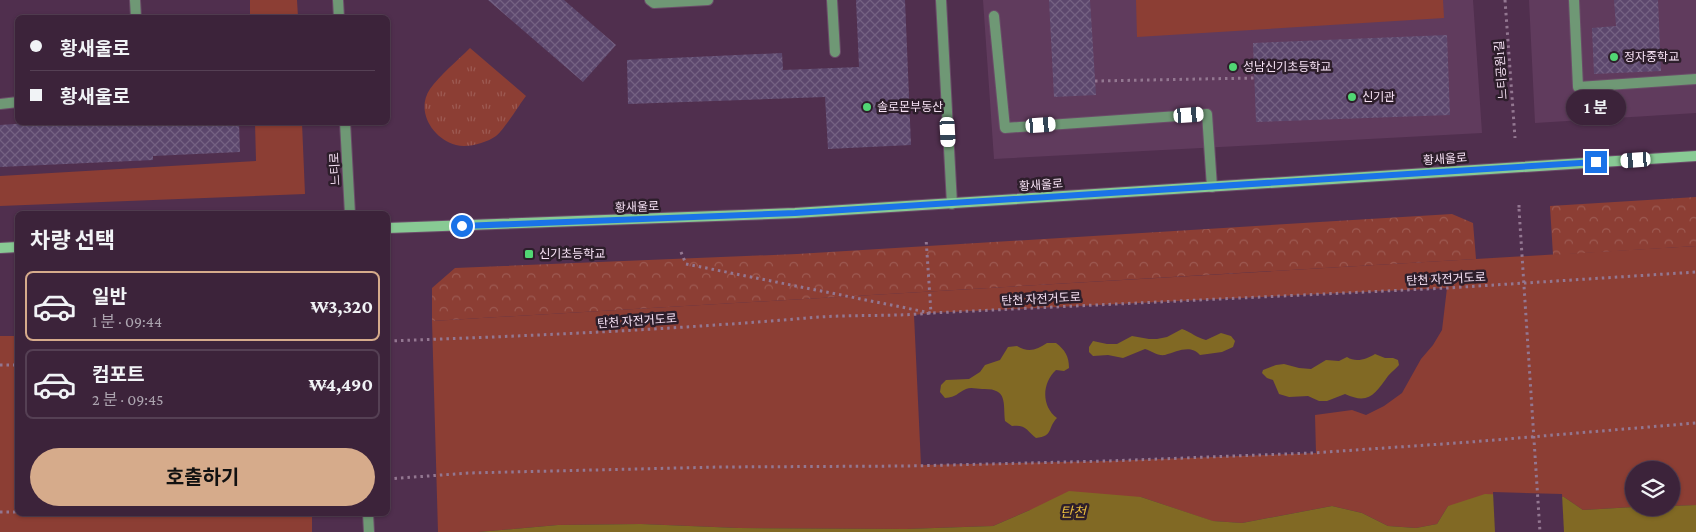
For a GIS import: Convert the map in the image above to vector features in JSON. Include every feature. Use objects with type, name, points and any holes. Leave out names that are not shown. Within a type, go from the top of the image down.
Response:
[{"type":"main road","name":"황새울로","points":[[390,228],[795,213],[1696,156]]},
{"type":"main road","points":[[0,248],[15,247]]},
{"type":"street","points":[[135,0],[136,15]]},
{"type":"street","points":[[338,0],[339,15]]},
{"type":"street","points":[[650,0],[654,3],[708,0]]},
{"type":"street","points":[[832,0],[836,52]]},
{"type":"street","points":[[941,0],[952,204]]},
{"type":"street","points":[[1574,0],[1578,87],[1696,79]]},
{"type":"street","points":[[994,16],[1004,128],[1207,114],[1212,187]]},
{"type":"street","points":[[0,104],[15,102]]},
{"type":"street","name":"느티로","points":[[345,125],[350,211]]},
{"type":"street","points":[[368,516],[369,532]]},
{"type":"path","name":"느티공원1길","points":[[1505,0],[1514,138]]},
{"type":"path","points":[[1095,81],[1254,78]]},
{"type":"path","points":[[1519,207],[1540,532]]},
{"type":"path","points":[[681,252],[686,264],[931,313],[926,238]]},
{"type":"path","name":"탄천 자전거도로","points":[[390,341],[555,335],[808,318],[914,315],[1456,287],[1696,272]]},
{"type":"path","points":[[0,365],[15,365]]},
{"type":"path","points":[[390,479],[468,473],[720,467],[909,466],[1088,462],[1317,453],[1480,442],[1696,423]]},
{"type":"path","points":[[0,512],[15,512]]},
{"type":"shaded area","name":"성남신기초등학교","points":[[983,0],[1473,0],[1482,133],[994,159]]},
{"type":"shaded area","name":"정자중학교","points":[[1529,0],[1696,0],[1696,113],[1535,123]]},
{"type":"green space","points":[[250,0],[297,0],[298,15],[250,15]]},
{"type":"green space","points":[[1136,0],[1443,0],[1444,18],[1137,37]]},
{"type":"green space","points":[[470,48],[526,96],[496,136],[477,144],[461,146],[440,137],[429,123],[424,106],[430,89]]},
{"type":"green space","points":[[255,125],[302,125],[305,194],[0,206],[0,176],[256,161]]},
{"type":"green space","points":[[1696,197],[1696,246],[1553,255],[1550,206]]},
{"type":"green space","points":[[1452,214],[1473,223],[1476,259],[432,321],[432,288],[455,268],[797,254]]},
{"type":"green space","points":[[1696,246],[1696,505],[1680,506],[1680,461],[1625,461],[1625,508],[1583,510],[1564,497],[1448,506],[1437,524],[1416,528],[1388,526],[1362,513],[1332,506],[1242,523],[1212,521],[1141,497],[1030,510],[993,526],[906,529],[738,528],[641,524],[558,525],[478,532],[438,532],[432,321]],"holes":[[[1447,288],[1442,330],[1433,345],[1421,359],[1402,393],[1384,406],[1366,415],[1352,410],[1315,415],[1316,453],[1107,461],[921,465],[914,315]]]},
{"type":"green space","points":[[0,336],[15,336],[15,516],[312,516],[312,532],[0,532]]},
{"type":"water","points":[[1182,329],[1206,340],[1221,333],[1231,336],[1235,341],[1233,347],[1222,352],[1200,355],[1188,349],[1162,355],[1145,349],[1123,358],[1108,355],[1093,356],[1089,352],[1089,347],[1093,341],[1117,344],[1132,336],[1157,339],[1167,337]]},
{"type":"water","points":[[1047,343],[1056,343],[1062,348],[1066,354],[1069,368],[1064,371],[1056,370],[1048,381],[1045,394],[1046,401],[1048,407],[1057,418],[1048,433],[1042,437],[1036,438],[1023,427],[1012,426],[1005,421],[1004,402],[996,391],[968,388],[955,396],[945,398],[940,392],[941,385],[946,380],[969,379],[980,372],[985,365],[1000,360],[1008,347],[1017,346],[1032,350]]},
{"type":"water","points":[[1375,354],[1398,360],[1399,365],[1375,393],[1366,398],[1345,394],[1327,401],[1319,401],[1308,396],[1289,397],[1279,394],[1273,380],[1267,378],[1262,373],[1263,370],[1276,365],[1284,364],[1311,369],[1326,360],[1339,361],[1347,357],[1361,360]]},
{"type":"water","name":"탄천","points":[[1069,491],[1141,497],[1213,521],[1242,523],[1332,506],[1362,513],[1388,526],[1416,528],[1437,524],[1448,506],[1485,494],[1564,497],[1583,510],[1625,508],[1625,516],[1680,516],[1680,506],[1696,505],[1696,532],[478,532],[558,525],[641,524],[738,528],[906,529],[993,526]]},
{"type":"pier","points":[[1493,492],[1562,494],[1564,532],[1495,532]]},
{"type":"building","points":[[488,0],[564,0],[616,45],[583,82]]},
{"type":"building","points":[[856,0],[905,0],[911,145],[828,149],[825,97],[628,104],[627,60],[782,53],[783,70],[859,67]]},
{"type":"building","points":[[1049,0],[1090,0],[1096,95],[1054,97]]},
{"type":"building","points":[[1614,0],[1658,0],[1661,71],[1594,74],[1592,28],[1616,26]]},
{"type":"building","name":"신기관","points":[[1447,35],[1450,115],[1256,122],[1253,43]]},
{"type":"building","points":[[0,125],[239,125],[240,152],[153,156],[153,160],[0,167]]},
{"type":"place","name":"정자중학교","points":[[1614,57]]},
{"type":"place","name":"성남신기초등학교","points":[[1233,67]]},
{"type":"place","name":"신기관","points":[[1352,97]]},
{"type":"place","name":"솔로몬부동산","points":[[867,107]]},
{"type":"place","name":"신기초등학교","points":[[529,254]]},
{"type":"route","points":[[462,226],[795,213],[1596,162]]}]
